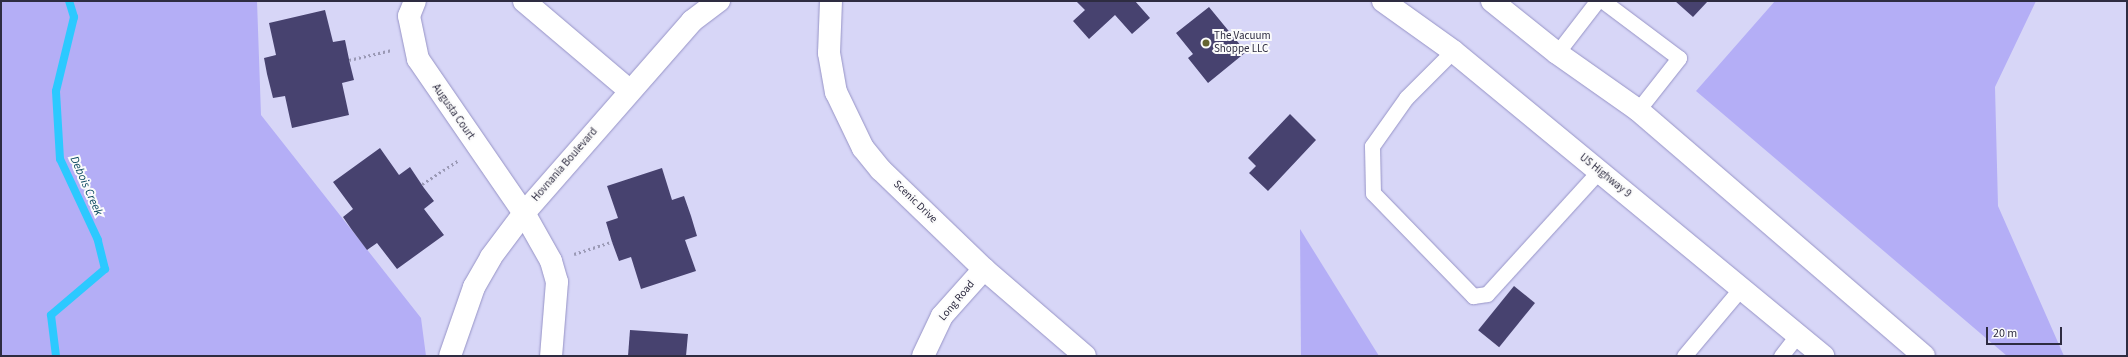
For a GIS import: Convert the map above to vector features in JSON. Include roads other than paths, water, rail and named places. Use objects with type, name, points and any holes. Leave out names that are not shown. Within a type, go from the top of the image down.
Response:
[{"type":"main road","name":"Augusta Court","points":[[415,1],[409,16],[418,59],[524,213],[552,261],[557,282],[551,356]]},
{"type":"main road","points":[[524,1],[630,91]]},
{"type":"main road","name":"Hovnania Boulevard","points":[[450,356],[474,287],[491,257],[524,213],[692,21],[719,1]]},
{"type":"main road","name":"Scenic Drive","points":[[831,1],[829,52],[836,92],[851,129],[881,170],[984,269],[1085,356]]},
{"type":"main road","name":"US Highway 9","points":[[1383,1],[1453,51],[1823,356]]},
{"type":"main road","points":[[1492,1],[1557,53],[1638,110],[1924,356]]},
{"type":"main road","name":"Long Road","points":[[923,356],[942,316],[984,269]]},
{"type":"lane","points":[[1557,53],[1597,1]]},
{"type":"lane","points":[[1603,1],[1679,58],[1638,110]]},
{"type":"lane","points":[[1453,51],[1406,98],[1372,146],[1373,193],[1473,296],[1487,294],[1599,172]]},
{"type":"lane","points":[[1684,356],[1741,288]]},
{"type":"lane","points":[[1781,356],[1798,334]]},
{"type":"waterway","name":"Debois Creek","points":[[56,356],[51,315],[105,269],[98,240],[60,159],[56,91],[74,17],[69,1]]},
{"type":"place","name":"The Vacuum Shoppe LLC","points":[[1206,43]]}]
